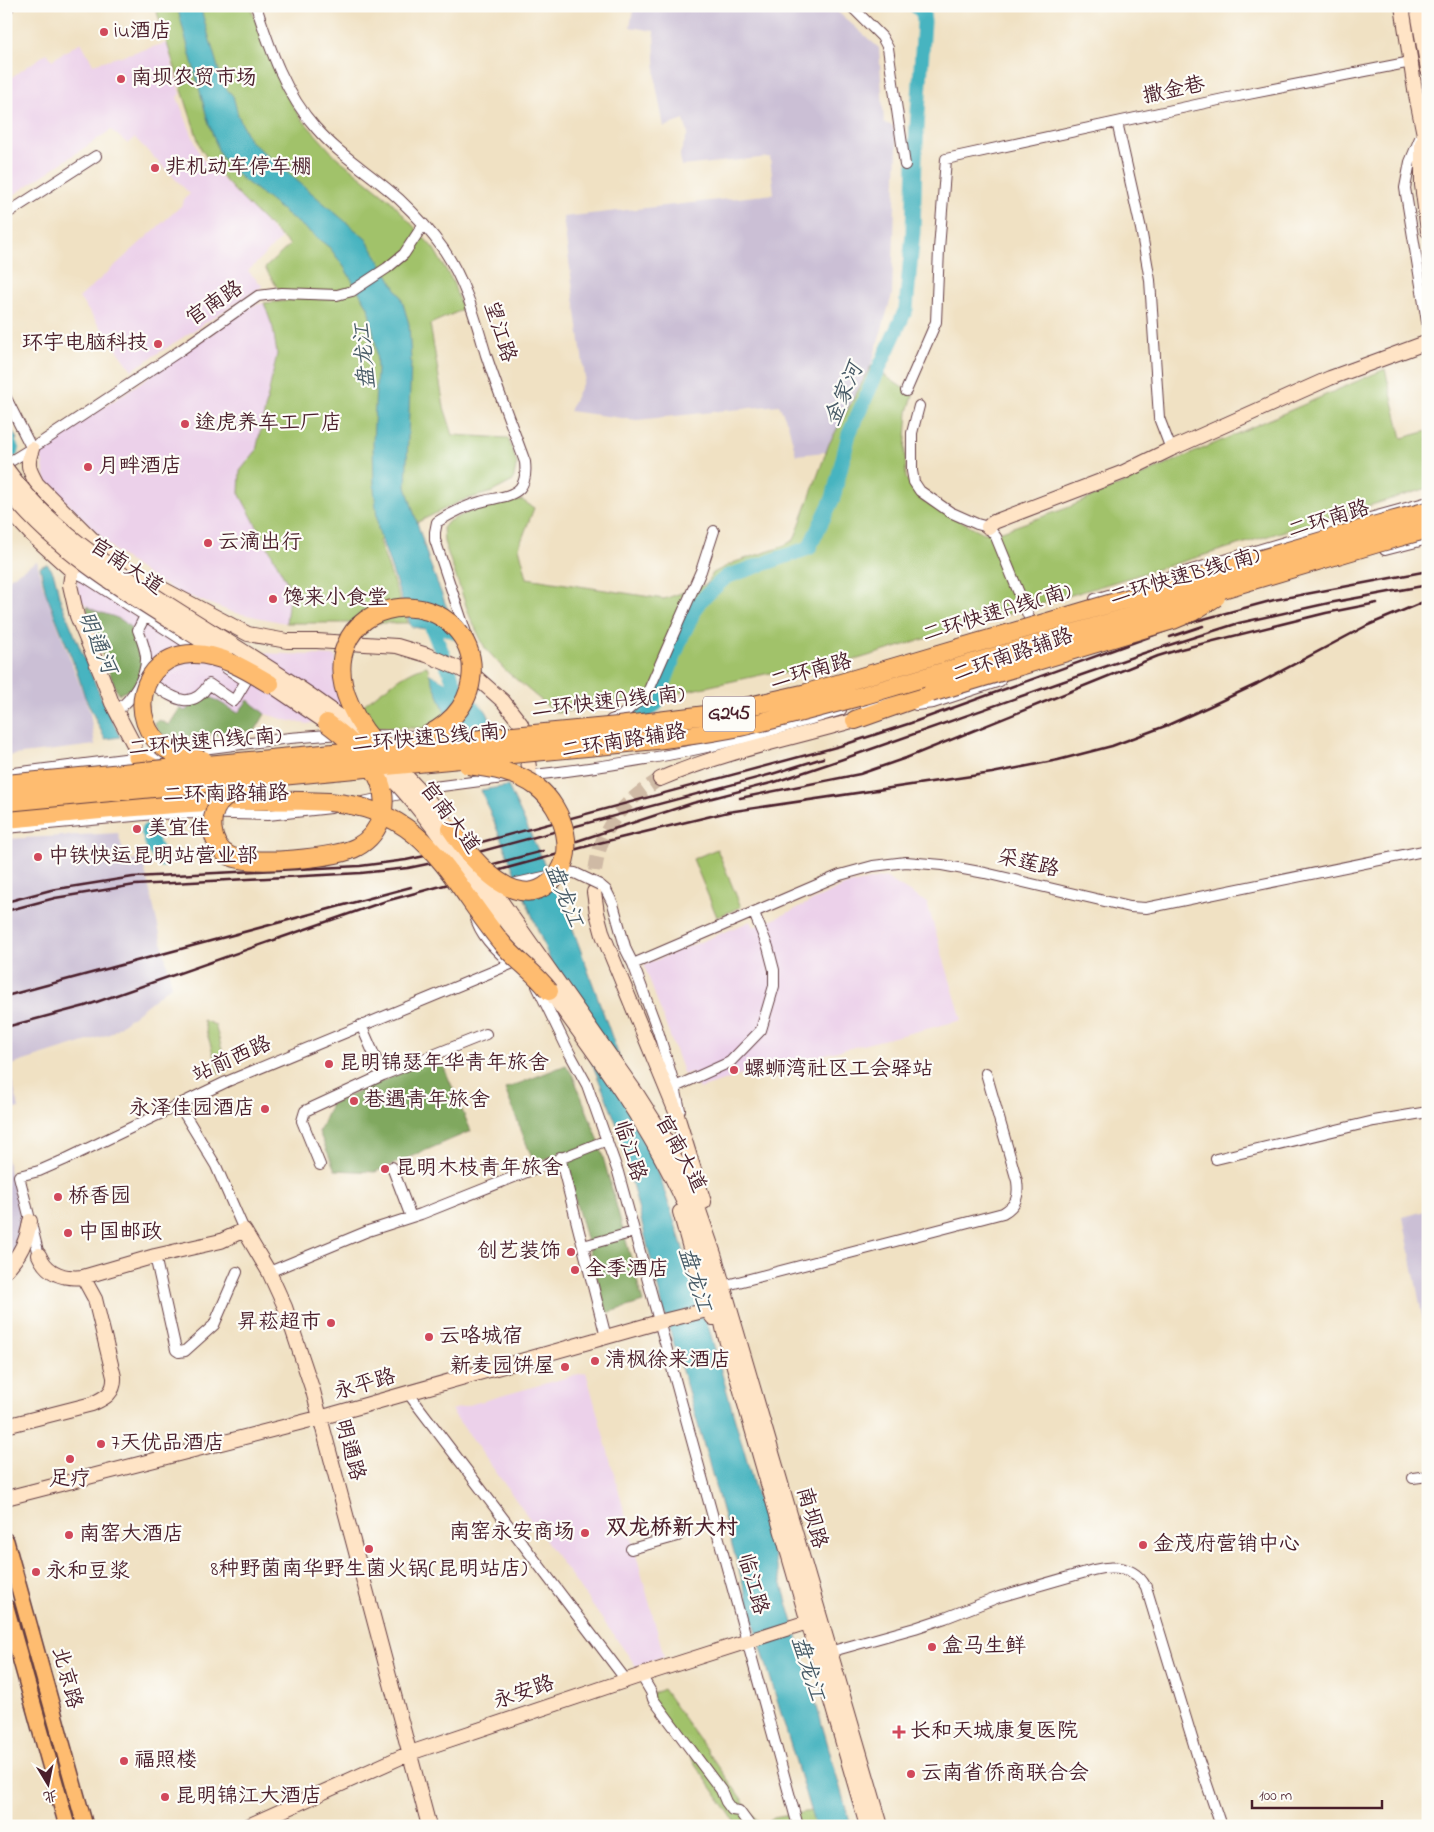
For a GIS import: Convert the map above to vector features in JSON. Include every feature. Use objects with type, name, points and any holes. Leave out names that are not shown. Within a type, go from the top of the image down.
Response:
[{"type":"highway","name":"二环快速A线(南)","points":[[6,786],[661,722],[714,714],[759,705],[891,669],[1373,526],[1428,512]]},
{"type":"highway","name":"二环快速B线(南)","points":[[6,801],[646,741],[763,722],[866,695],[1428,528]]},
{"type":"highway","points":[[855,720],[931,693],[1178,618],[1192,612],[1232,588],[1256,579]]},
{"type":"highway","points":[[373,749],[379,749],[385,748],[391,747],[427,736],[450,720],[465,702],[472,676],[470,654],[460,633],[452,625],[432,612],[408,607],[395,608],[381,612],[359,626],[351,634],[343,654],[342,676],[348,700],[370,737],[379,748],[383,751],[396,763],[438,763],[479,766],[511,774],[529,782],[544,794],[559,816],[566,842],[564,864],[558,874],[545,886],[531,892],[515,890],[490,873],[466,849],[451,829]]},
{"type":"highway","points":[[263,760],[210,761],[182,755],[167,749],[156,739],[147,726],[143,711],[143,695],[148,680],[158,667],[173,658],[191,654],[210,657],[239,667],[270,684]]},
{"type":"highway","points":[[327,722],[355,746],[379,778],[383,811],[372,835],[358,846],[341,853],[297,858],[238,859],[227,854],[217,843],[212,826],[214,814],[218,805],[230,795],[281,782],[349,770]]},
{"type":"highway","points":[[6,819],[80,817],[111,809],[179,803],[276,800],[340,803],[362,807],[393,819],[411,830],[430,846],[501,942],[550,991]]},
{"type":"highway","points":[[111,809],[137,816]]},
{"type":"main road","points":[[1402,6],[1428,154]]},
{"type":"main road","points":[[1417,6],[1428,70]]},
{"type":"main road","points":[[1423,130],[1422,185],[1428,230]]},
{"type":"main road","points":[[988,527],[994,522],[1124,472],[1330,378],[1428,342]]},
{"type":"main road","points":[[32,449],[27,460],[30,474],[37,484],[100,547],[129,571],[248,634],[287,641],[397,646],[460,668],[487,686],[503,701],[525,738],[530,775]]},
{"type":"main road","name":"官南大道","points":[[6,468],[39,509],[85,549],[320,703],[364,735],[396,763],[422,792],[451,829],[638,1094],[670,1146],[693,1226],[720,1292]]},
{"type":"main road","name":"官南大道","points":[[6,489],[39,527],[83,563],[327,722],[371,757],[417,805],[632,1108],[682,1184],[703,1221]]},
{"type":"main road","points":[[6,506],[31,534],[72,571]]},
{"type":"main road","name":"二环南路","points":[[6,786],[525,738],[669,723],[737,712],[783,702],[1428,512]]},
{"type":"main road","name":"二环南路","points":[[6,801],[525,738],[686,734],[732,726],[786,714],[895,684],[1428,528]]},
{"type":"main road","points":[[100,547],[72,571],[70,585],[77,616],[116,711],[134,744],[136,757],[164,772]]},
{"type":"main road","points":[[660,779],[681,770],[738,752],[855,720]]},
{"type":"main road","points":[[597,889],[597,914],[603,935],[664,1082],[702,1192],[720,1292]]},
{"type":"main road","points":[[682,1184],[681,1219],[705,1311],[724,1332]]},
{"type":"main road","points":[[6,1270],[23,1249],[28,1236],[30,1221]]},
{"type":"main road","name":"南坝路","points":[[703,1221],[720,1292],[808,1622],[830,1652],[881,1826]]},
{"type":"main road","points":[[39,1255],[48,1270],[60,1276],[83,1277],[155,1256],[221,1241],[244,1230]]},
{"type":"main road","name":"明通路","points":[[244,1230],[269,1272],[285,1307],[313,1392],[430,1826]]},
{"type":"main road","points":[[6,1426],[92,1404],[104,1399],[110,1392],[114,1384],[114,1377],[95,1299],[83,1277]]},
{"type":"main road","name":"南坝路","points":[[720,1292],[724,1332],[867,1826]]},
{"type":"main road","name":"永平路","points":[[6,1498],[320,1418],[606,1336],[705,1311]]},
{"type":"main road","name":"北京路","points":[[6,1541],[85,1826]]},
{"type":"main road","name":"北京路","points":[[6,1607],[66,1826]]},
{"type":"main road","name":"永安路","points":[[249,1826],[410,1753],[641,1675],[808,1622]]},
{"type":"street","name":"望江路","points":[[256,6],[285,82],[297,103],[316,128],[341,153],[399,199],[444,249],[462,279],[487,357],[525,462],[526,474],[520,488],[509,495],[478,502],[448,516],[437,522],[434,532],[435,540],[466,628],[472,676]]},
{"type":"street","points":[[851,6],[882,37],[888,48],[905,165]]},
{"type":"street","name":"撒金巷","points":[[906,391],[936,322],[946,158],[1411,62]]},
{"type":"street","points":[[1117,122],[1141,229],[1150,280],[1159,418],[1171,449]]},
{"type":"street","points":[[1423,130],[1410,162],[1405,188],[1428,328]]},
{"type":"street","points":[[6,214],[96,156]]},
{"type":"street","name":"官南路","points":[[6,464],[32,449],[178,352],[258,296],[282,293],[337,295],[352,291],[388,268],[404,254],[423,225]]},
{"type":"street","points":[[6,398],[32,449]]},
{"type":"street","points":[[919,406],[912,433],[912,471],[914,482],[920,491],[950,512],[988,527],[996,537],[1030,620]]},
{"type":"street","name":"二环南路辅路","points":[[6,774],[315,735],[525,738],[611,720],[688,712],[768,696],[856,673],[1308,535],[1428,502]]},
{"type":"street","points":[[611,720],[620,717],[648,692],[701,571],[714,531]]},
{"type":"street","name":"二环南路辅路","points":[[6,828],[80,817],[177,813],[249,816],[291,814],[354,804],[434,786],[608,765],[699,749],[760,734],[873,701],[893,699],[923,704],[948,698],[1093,648],[1240,591],[1428,539]]},
{"type":"street","points":[[72,571],[246,681],[234,701],[209,684],[196,698],[188,701],[180,700],[141,677]]},
{"type":"street","points":[[116,711],[137,687],[144,670],[146,657],[138,630],[145,616]]},
{"type":"street","name":"采莲路","points":[[634,964],[840,875],[874,866],[906,862],[942,865],[985,873],[1130,907],[1146,908],[1428,850]]},
{"type":"street","name":"临江路","points":[[597,889],[568,872],[513,883],[483,895],[478,902],[475,917],[479,928],[492,946],[531,980],[541,992],[587,1085],[607,1140],[662,1321],[753,1639],[798,1826]]},
{"type":"street","points":[[597,889],[606,890],[613,904],[626,950],[634,964],[658,1031],[675,1087],[684,1136]]},
{"type":"street","points":[[675,1087],[730,1062],[761,1030],[774,986],[774,970],[768,947],[754,913]]},
{"type":"street","name":"站前西路","points":[[39,1255],[19,1176],[39,1171],[64,1160],[226,1082],[511,964]]},
{"type":"street","points":[[361,1025],[383,1075]]},
{"type":"street","points":[[320,1165],[302,1121],[304,1111],[383,1075],[486,1034]]},
{"type":"street","points":[[720,1292],[993,1215],[1015,1204],[1018,1198],[1017,1181],[986,1073]]},
{"type":"street","name":"明通路","points":[[179,1105],[216,1166],[244,1230]]},
{"type":"street","points":[[1216,1159],[1374,1121],[1428,1112]]},
{"type":"street","points":[[269,1272],[368,1231],[412,1217],[607,1140]]},
{"type":"street","points":[[560,1157],[606,1336]]},
{"type":"street","points":[[392,1167],[412,1217]]},
{"type":"street","points":[[582,1246],[634,1232]]},
{"type":"street","points":[[155,1256],[176,1350],[179,1352],[185,1351],[214,1324],[237,1272]]},
{"type":"street","points":[[408,1393],[626,1680]]},
{"type":"street","points":[[1413,1478],[1428,1476]]},
{"type":"street","points":[[631,1549],[678,1536]]},
{"type":"street","points":[[830,1652],[916,1628],[999,1597],[1093,1570],[1108,1566],[1126,1569],[1142,1579],[1146,1588],[1220,1826]]},
{"type":"street","points":[[641,1675],[654,1699],[721,1790],[726,1802],[732,1810],[739,1811],[750,1826]]},
{"type":"shaded area","points":[[634,6],[831,6],[879,48],[884,123],[893,126],[897,147],[892,295],[871,366],[826,452],[796,455],[788,424],[779,405],[637,420],[569,411],[585,378],[563,217],[774,194],[770,157],[681,166],[680,154],[688,133],[684,120],[664,127],[656,85],[654,31],[630,27]]},
{"type":"shaded area","points":[[81,42],[93,64],[167,43],[180,94],[177,97],[201,157],[281,239],[248,271],[263,286],[132,370],[79,298],[182,205],[183,200],[190,194],[135,138],[128,144],[111,130],[6,200],[6,81],[47,53],[52,60]]},
{"type":"shaded area","points":[[264,303],[273,328],[277,354],[256,451],[240,471],[239,493],[290,588],[286,623],[232,612],[178,592],[152,578],[115,551],[46,481],[40,451],[252,306]]},
{"type":"shaded area","points":[[99,557],[248,649],[260,653],[336,656],[335,687],[345,711],[308,724],[265,714],[248,700],[238,713],[185,711],[137,682],[123,621],[93,611],[79,599],[77,580]]},
{"type":"shaded area","points":[[37,561],[43,586],[90,712],[95,745],[6,756],[6,580]]},
{"type":"shaded area","points":[[118,833],[126,861],[142,858],[172,985],[110,1034],[8,1066],[19,1108],[6,1111],[6,839]]},
{"type":"shaded area","points":[[885,877],[927,903],[962,1020],[742,1075],[699,1089],[691,1072],[684,1075],[644,965],[751,921],[753,927],[770,921],[846,885]]},
{"type":"shaded area","points":[[6,1157],[30,1248],[6,1265]]},
{"type":"shaded area","points":[[1428,1210],[1428,1320],[1423,1320],[1403,1217]]},
{"type":"shaded area","name":"南窑永安商场","points":[[586,1372],[664,1656],[636,1666],[451,1410]]},
{"type":"green space","points":[[155,6],[250,6],[281,87],[300,117],[334,155],[390,200],[434,249],[453,282],[462,310],[430,324],[444,407],[453,435],[508,438],[517,463],[513,481],[492,492],[461,501],[379,541],[408,623],[286,623],[290,588],[239,493],[240,471],[256,451],[277,354],[273,328],[264,303],[286,301],[265,268],[290,245],[231,187],[201,149]]},
{"type":"green space","points":[[871,366],[913,395],[908,412],[905,452],[906,478],[922,501],[984,533],[1002,531],[1067,508],[1385,369],[1402,438],[1428,431],[1428,488],[808,674],[770,673],[650,699],[556,713],[505,670],[485,648],[470,617],[444,542],[443,528],[449,521],[477,508],[522,500],[534,508],[519,547],[527,578],[664,599],[707,584],[713,573],[735,562],[779,548],[794,540],[829,444]]},
{"type":"green space","points":[[87,606],[123,621],[134,633],[140,649],[141,666],[137,682],[132,688],[118,694],[88,618]]},
{"type":"green space","points":[[427,666],[452,729],[371,727],[348,717],[397,680]]},
{"type":"green space","points":[[207,695],[238,713],[248,700],[265,714],[255,731],[182,737],[160,734],[154,723],[159,720],[169,725],[180,708],[185,711]]},
{"type":"green space","points":[[717,849],[741,907],[717,917],[693,859]]},
{"type":"green space","points":[[203,1020],[215,1025],[228,1070],[219,1073]]},
{"type":"green space","points":[[439,1056],[471,1131],[375,1172],[335,1170],[319,1132],[331,1104]]},
{"type":"green space","points":[[566,1065],[573,1076],[598,1139],[643,1302],[607,1313],[562,1153],[534,1163],[505,1089]]},
{"type":"green space","points":[[663,1689],[761,1826],[738,1826],[648,1696]]},
{"type":"green space","points":[[811,1811],[815,1826],[762,1826],[774,1818]]},
{"type":"water","points":[[177,6],[200,6],[223,85],[233,96],[238,115],[249,140],[366,239],[401,297],[409,324],[411,362],[406,487],[429,561],[460,642],[425,629],[411,627],[378,529],[374,488],[373,443],[377,370],[376,345],[368,307],[330,248],[240,177],[220,155],[208,121]]},
{"type":"water","points":[[6,420],[17,439],[10,447],[6,447]]},
{"type":"water","points":[[47,564],[53,572],[61,602],[120,737],[105,739],[85,697],[46,593],[40,567]]},
{"type":"water","points":[[429,673],[475,699],[487,713],[492,726],[452,729]]},
{"type":"water","points":[[508,786],[566,910],[637,1106],[710,1332],[851,1826],[815,1826],[758,1637],[662,1304],[618,1127],[481,790]]},
{"type":"pier","points":[[411,627],[444,635],[460,642],[459,644],[443,637],[412,630]]},
{"type":"pier","points":[[428,671],[463,688],[479,700],[486,711],[478,702],[461,690]]},
{"type":"waterway","name":"金家河","points":[[640,715],[656,704],[682,636],[699,602],[726,577],[809,548],[833,498],[849,434],[906,309],[913,232],[915,158],[924,22],[923,13],[916,6]]},
{"type":"waterway","name":"明通河","points":[[6,438],[12,450]]},
{"type":"waterway","name":"盘龙江","points":[[427,615],[472,727]]},
{"type":"waterway","name":"明通河","points":[[148,831],[154,848],[162,860]]},
{"type":"tunnel","points":[[594,892],[598,856],[610,826],[630,801],[660,779]]},
{"type":"railway","points":[[6,902],[51,890],[133,877],[360,866],[406,860],[448,851],[840,746],[911,723],[1185,624],[1274,600],[1428,571]]},
{"type":"railway","points":[[577,841],[693,803],[775,782],[1144,653],[1239,623],[1329,603],[1428,585]]},
{"type":"railway","points":[[6,1027],[85,1006],[386,901],[599,843],[728,812],[992,773],[1058,760],[1112,746],[1168,725],[1208,707],[1257,684],[1366,626],[1428,600]]},
{"type":"railway","points":[[740,798],[860,774],[906,758],[1158,656],[1326,613],[1377,603]]},
{"type":"railway","points":[[1170,637],[1203,626]]},
{"type":"railway","points":[[6,911],[55,898],[135,885],[361,873],[408,868],[452,859],[772,774],[823,758]]},
{"type":"railway","points":[[471,870],[543,851]]},
{"type":"railway","points":[[6,996],[411,887]]},
{"type":"place","name":"iu酒店","points":[[104,32]]},
{"type":"place","name":"南坝农贸市场","points":[[121,79]]},
{"type":"place","name":"非机动车停车棚","points":[[155,168]]},
{"type":"place","name":"环宇电脑科技","points":[[158,344]]},
{"type":"place","name":"途虎养车工厂店","points":[[185,424]]},
{"type":"place","name":"月畔酒店","points":[[88,467]]},
{"type":"place","name":"云滴出行","points":[[208,543]]},
{"type":"place","name":"馋来小食堂","points":[[273,599]]},
{"type":"place","name":"美宜佳","points":[[137,829]]},
{"type":"place","name":"中铁快运昆明站营业部","points":[[38,857]]},
{"type":"place","name":"昆明锦瑟年华青年旅舍","points":[[329,1064]]},
{"type":"place","name":"螺蛳湾社区工会驿站","points":[[734,1070]]},
{"type":"place","name":"巷遇青年旅舍","points":[[354,1101]]},
{"type":"place","name":"永泽佳园酒店","points":[[265,1109]]},
{"type":"place","name":"昆明木枝青年旅舍","points":[[385,1169]]},
{"type":"place","name":"桥香园","points":[[58,1197]]},
{"type":"place","name":"中国邮政","points":[[68,1233]]},
{"type":"place","name":"创艺装饰","points":[[571,1252]]},
{"type":"place","name":"全季酒店","points":[[575,1270]]},
{"type":"place","name":"昇菘超市","points":[[331,1323]]},
{"type":"place","name":"云咯城宿","points":[[429,1337]]},
{"type":"place","name":"清枫徐来酒店","points":[[595,1361]]},
{"type":"place","name":"新麦园饼屋","points":[[565,1367]]},
{"type":"place","name":"7天优品酒店","points":[[101,1444]]},
{"type":"place","name":"足疗","points":[[70,1459]]},
{"type":"place","name":"南窑永安商场","points":[[585,1533]]},
{"type":"place","name":"南窑大酒店","points":[[69,1535]]},
{"type":"place","name":"金茂府营销中心","points":[[1143,1545]]},
{"type":"place","name":"8种野菌南华野生菌火锅(昆明站店)","points":[[369,1549]]},
{"type":"place","name":"永和豆浆","points":[[36,1572]]},
{"type":"place","name":"盒马生鲜","points":[[932,1647]]},
{"type":"place","name":"长和天城康复医院","points":[[899,1732]]},
{"type":"place","name":"福照楼","points":[[124,1761]]},
{"type":"place","name":"云南省侨商联合会","points":[[911,1774]]},
{"type":"place","name":"昆明锦江大酒店","points":[[165,1797]]},
{"type":"district","name":"双龙桥新大村","points":[[672,1529]]}]
